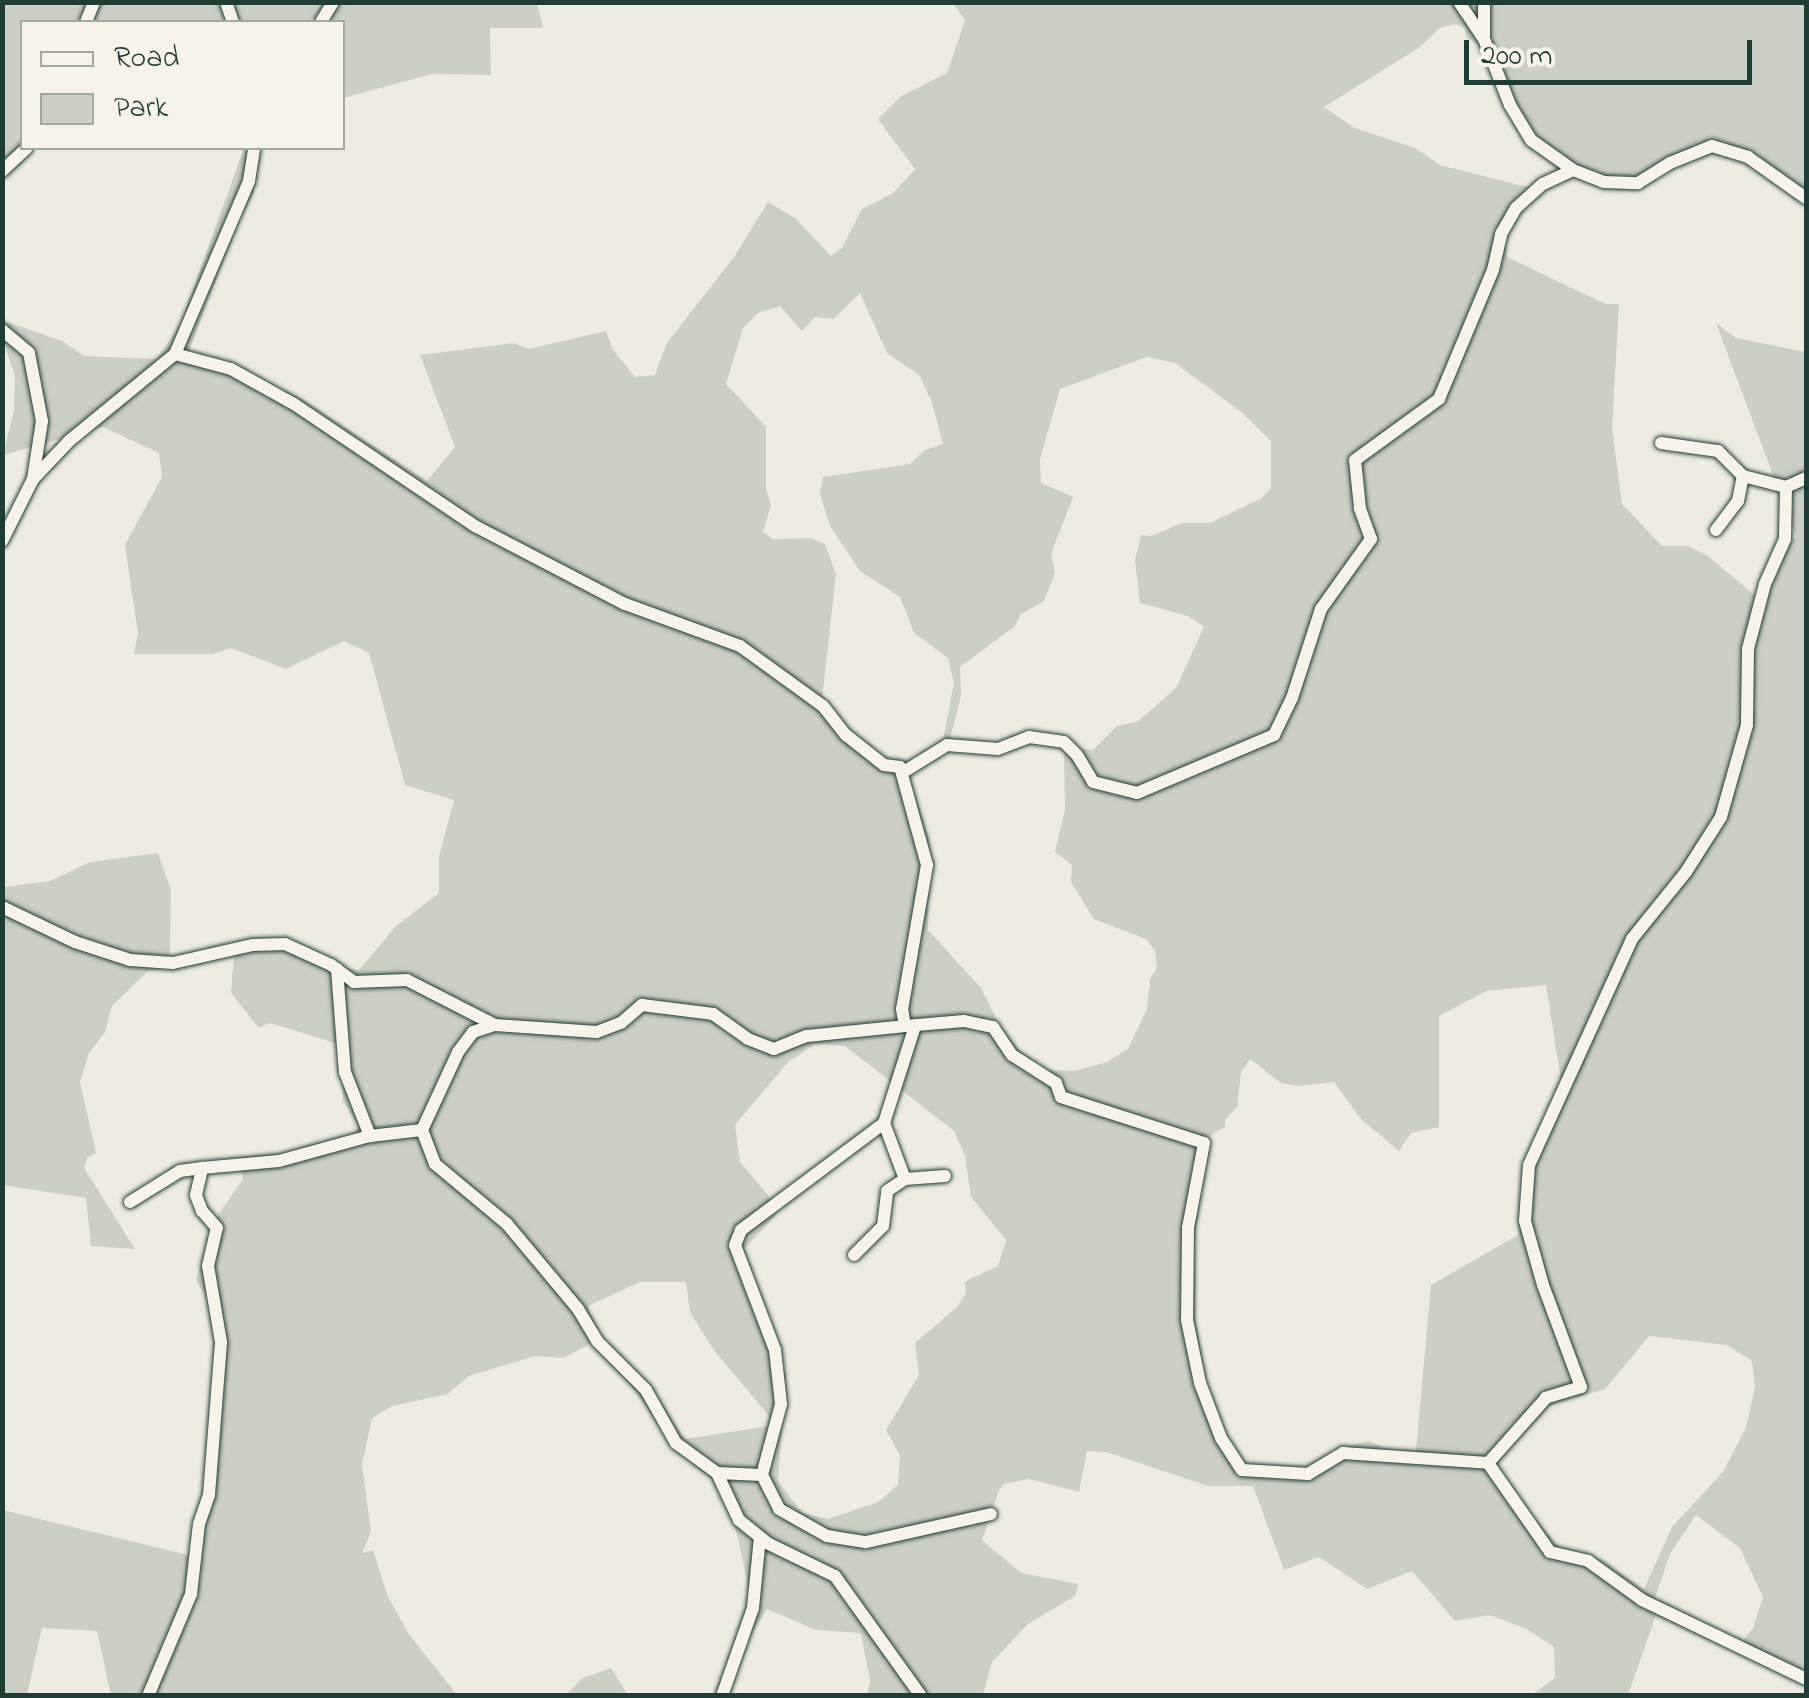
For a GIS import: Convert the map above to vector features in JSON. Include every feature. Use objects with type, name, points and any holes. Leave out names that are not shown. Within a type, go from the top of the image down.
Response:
[{"type":"street","points":[[1459,2],[1484,38],[1510,104],[1531,140],[1573,170],[1604,182],[1638,183],[1670,163],[1712,146],[1748,156],[1806,198]]},
{"type":"street","points":[[1484,2],[1484,38]]},
{"type":"street","points":[[2,172],[25,150]]},
{"type":"street","points":[[32,479],[69,441],[174,354],[249,181],[254,150]]},
{"type":"street","points":[[902,774],[947,745],[998,750],[1030,737],[1064,742],[1078,754],[1093,782],[1136,793],[1274,735],[1292,698],[1321,609],[1371,539],[1360,508],[1354,460],[1440,399],[1508,221],[1543,184],[1573,170]]},
{"type":"street","points":[[2,330],[29,353],[42,420],[32,479],[2,541]]},
{"type":"street","points":[[174,354],[231,370],[310,415],[475,526],[625,604],[740,646],[822,706],[846,735],[884,764],[900,767],[927,864],[902,1010],[910,1026],[884,1122],[905,1178]]},
{"type":"street","points":[[1661,443],[1718,451],[1743,476],[1786,487],[1806,478]]},
{"type":"street","points":[[1716,530],[1738,501],[1743,476]]},
{"type":"street","points":[[1488,1463],[1546,1398],[1581,1387],[1543,1285],[1525,1221],[1529,1165],[1632,940],[1686,872],[1721,817],[1747,725],[1748,649],[1765,584],[1785,540],[1786,487]]},
{"type":"street","points":[[2,907],[74,942],[130,960],[173,963],[253,946],[285,944],[337,969],[354,982],[407,980],[495,1025]]},
{"type":"street","points":[[337,969],[345,1072],[370,1136]]},
{"type":"street","points":[[921,1696],[836,1576],[760,1537],[739,1520],[717,1474],[676,1443],[646,1390],[597,1341],[578,1309],[506,1224],[435,1164],[422,1130],[458,1052],[472,1032],[495,1025],[597,1032],[621,1023],[642,1004],[713,1014],[748,1039],[774,1049],[807,1036],[964,1020],[992,1027],[1012,1055],[1056,1083],[1060,1097],[1204,1143],[1188,1228],[1187,1320],[1200,1382],[1221,1438],[1242,1470],[1308,1474],[1343,1453],[1488,1463]]},
{"type":"street","points":[[884,1122],[741,1230],[735,1245],[775,1350],[781,1404],[762,1474],[779,1509],[827,1536],[866,1542],[991,1514]]},
{"type":"street","points":[[130,1202],[180,1171],[279,1161],[370,1136],[422,1130]]},
{"type":"street","points":[[148,1696],[191,1594],[198,1524],[209,1495],[221,1342],[208,1266],[218,1228],[202,1211],[196,1195],[202,1168]]},
{"type":"street","points":[[854,1255],[883,1226],[887,1191],[905,1178],[945,1176]]},
{"type":"street","points":[[1488,1463],[1550,1552],[1588,1561],[1642,1600],[1806,1679]]},
{"type":"street","points":[[717,1474],[762,1474]]},
{"type":"street","points":[[722,1696],[753,1608],[760,1537]]},
{"type":"green space","points":[[3,3],[537,3],[543,28],[490,28],[491,75],[432,74],[345,97],[345,20],[20,20],[20,150],[33,150],[3,179]]},
{"type":"green space","points":[[953,3],[1806,3],[1806,203],[1746,161],[1718,152],[1677,165],[1636,189],[1614,190],[1574,177],[1543,191],[1513,220],[1506,242],[1507,257],[1605,304],[1619,304],[1612,428],[1622,504],[1662,546],[1688,546],[1708,556],[1764,603],[1784,549],[1796,536],[1716,323],[1736,338],[1806,352],[1806,1683],[1656,1615],[1628,1695],[1533,1694],[1555,1678],[1554,1647],[1525,1628],[1489,1615],[1455,1621],[1412,1571],[1367,1589],[1319,1557],[1284,1570],[1253,1486],[1208,1486],[1107,1452],[1087,1451],[1079,1492],[1029,1479],[1004,1484],[999,1490],[982,1540],[1021,1573],[1078,1584],[1075,1596],[1028,1624],[992,1662],[983,1695],[867,1695],[870,1682],[861,1633],[816,1630],[767,1609],[737,1657],[731,1695],[715,1695],[750,1595],[737,1534],[720,1486],[675,1449],[632,1387],[592,1343],[563,1358],[535,1356],[469,1376],[448,1394],[392,1406],[372,1418],[362,1465],[371,1532],[362,1553],[373,1550],[388,1597],[408,1633],[457,1695],[111,1695],[97,1631],[42,1628],[27,1695],[3,1695],[3,1510],[188,1555],[203,1494],[215,1342],[207,1298],[196,1280],[216,1218],[243,1179],[238,1157],[281,1154],[352,1134],[359,1127],[343,1101],[341,1057],[335,1043],[270,1023],[259,1028],[231,993],[234,956],[148,971],[112,1006],[105,1032],[89,1053],[80,1082],[96,1153],[87,1158],[84,1168],[135,1249],[91,1246],[86,1198],[3,1185],[3,887],[50,881],[90,862],[158,853],[171,890],[170,957],[286,937],[343,968],[359,970],[395,927],[439,893],[439,857],[454,800],[405,785],[369,653],[344,641],[286,669],[231,648],[213,654],[134,654],[138,633],[125,545],[162,477],[159,453],[103,427],[3,455],[14,410],[15,376],[3,340],[2,320],[62,341],[84,356],[157,359],[180,325],[243,150],[261,150],[253,196],[240,218],[188,354],[237,368],[306,401],[427,481],[455,447],[420,355],[513,343],[529,349],[606,331],[613,350],[635,377],[655,375],[667,343],[734,257],[768,202],[795,218],[831,256],[842,248],[862,209],[893,193],[915,169],[878,119],[900,97],[947,73],[965,20]],"holes":[[[1454,24],[1464,27],[1467,38],[1481,46],[1517,130],[1561,168],[1531,188],[1440,165],[1415,148],[1355,128],[1324,107],[1420,47],[1440,28]],[[860,293],[887,353],[919,375],[932,402],[943,444],[925,450],[910,464],[823,477],[820,494],[830,526],[860,571],[900,597],[914,633],[948,658],[954,683],[943,740],[914,760],[886,759],[852,733],[822,699],[836,574],[825,544],[811,538],[773,539],[763,532],[771,505],[766,489],[766,427],[726,384],[743,328],[758,313],[780,306],[802,331],[815,317],[834,319]],[[1147,357],[1175,363],[1240,411],[1271,441],[1271,488],[1262,498],[1210,523],[1182,523],[1151,536],[1141,535],[1135,560],[1140,603],[1188,616],[1204,627],[1176,688],[1137,722],[1117,726],[1093,750],[1076,748],[1069,737],[1034,732],[1013,735],[999,746],[950,739],[961,696],[960,667],[1015,626],[1020,615],[1044,601],[1055,573],[1051,554],[1073,497],[1041,483],[1040,459],[1060,389]],[[1021,743],[1064,748],[1065,810],[1055,852],[1072,865],[1071,882],[1094,919],[1146,939],[1155,951],[1157,968],[1150,979],[1147,1009],[1128,1049],[1107,1062],[1074,1071],[1046,1070],[1022,1053],[1000,1026],[981,988],[928,930],[930,840],[908,774],[946,750],[1000,754]],[[1546,985],[1561,1080],[1523,1176],[1518,1235],[1431,1285],[1416,1451],[1390,1450],[1369,1441],[1338,1449],[1303,1469],[1248,1467],[1225,1434],[1207,1389],[1196,1322],[1195,1240],[1207,1137],[1225,1127],[1225,1120],[1237,1107],[1241,1072],[1250,1059],[1281,1083],[1298,1086],[1334,1082],[1361,1119],[1399,1151],[1411,1133],[1439,1127],[1439,1016],[1486,991]],[[815,1044],[845,1046],[954,1131],[965,1156],[971,1197],[1006,1240],[998,1266],[964,1282],[966,1292],[958,1306],[915,1343],[919,1375],[886,1430],[900,1456],[898,1485],[878,1502],[828,1519],[802,1513],[778,1481],[786,1375],[742,1251],[777,1214],[768,1195],[740,1162],[735,1125],[788,1062]],[[640,1282],[686,1282],[690,1312],[713,1349],[769,1416],[768,1426],[685,1439],[651,1386],[600,1336],[588,1306]],[[1649,1336],[1727,1345],[1752,1361],[1755,1387],[1746,1427],[1723,1472],[1672,1527],[1644,1589],[1605,1561],[1561,1548],[1518,1501],[1497,1464],[1549,1406],[1605,1389]],[[1696,1515],[1740,1548],[1763,1597],[1753,1628],[1741,1643],[1655,1598],[1670,1554]]]},
{"type":"green space","points":[[611,1668],[628,1695],[566,1695],[581,1679]]}]
